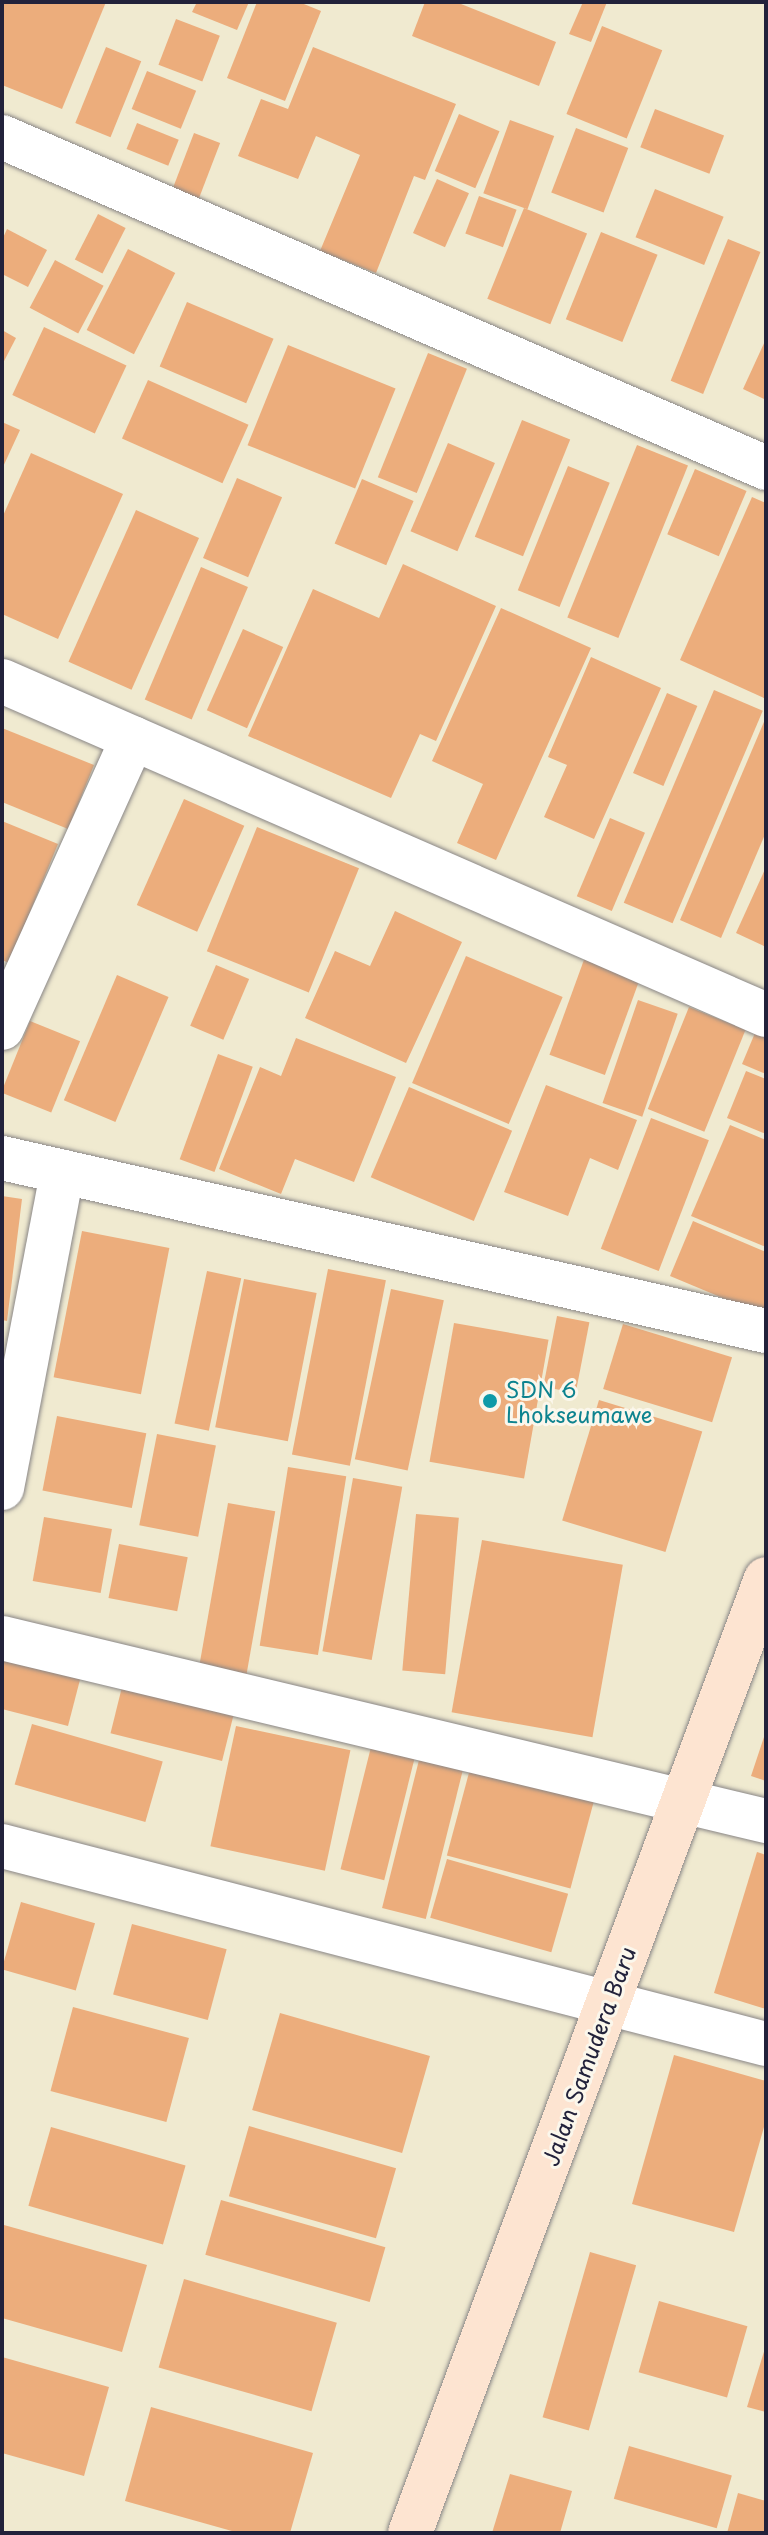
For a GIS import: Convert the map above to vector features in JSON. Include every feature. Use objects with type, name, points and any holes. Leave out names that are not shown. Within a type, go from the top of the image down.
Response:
[{"type":"street","points":[[2,137],[766,468]]},
{"type":"street","points":[[2,681],[766,1015]]},
{"type":"street","points":[[2,1028],[133,738]]},
{"type":"street","points":[[2,1158],[766,1331]]},
{"type":"street","points":[[2,1488],[62,1172]]},
{"type":"street","name":"Jalan Samudera Baru","points":[[410,2533],[766,1579]]},
{"type":"street","points":[[2,1638],[766,1821]]},
{"type":"street","points":[[2,1846],[766,2044]]},
{"type":"building","points":[[2,2],[106,2],[62,109],[2,85]]},
{"type":"building","points":[[197,2],[249,2],[237,30],[192,12]]},
{"type":"building","points":[[257,2],[299,2],[321,11],[285,101],[227,78]]},
{"type":"building","points":[[425,2],[456,2],[556,42],[539,86],[412,36]]},
{"type":"building","points":[[583,2],[607,2],[591,42],[569,34]]},
{"type":"building","points":[[176,19],[220,36],[202,82],[158,65]]},
{"type":"building","points":[[602,26],[662,50],[627,138],[566,114]]},
{"type":"building","points":[[106,47],[141,61],[111,137],[75,123]]},
{"type":"building","points":[[313,47],[456,104],[425,180],[414,176],[376,273],[320,251],[360,155],[316,136],[298,179],[238,156],[261,99],[288,109]]},
{"type":"building","points":[[147,71],[196,91],[181,129],[132,109]]},
{"type":"building","points":[[655,109],[724,136],[709,174],[640,147]]},
{"type":"building","points":[[459,114],[500,131],[475,188],[435,171]]},
{"type":"building","points":[[510,120],[554,136],[527,209],[483,193]]},
{"type":"building","points":[[137,123],[179,140],[168,166],[127,149]]},
{"type":"building","points":[[576,128],[628,148],[604,212],[551,192]]},
{"type":"building","points":[[194,133],[220,143],[195,207],[169,197]]},
{"type":"building","points":[[437,179],[469,193],[445,247],[413,233]]},
{"type":"building","points":[[655,189],[724,217],[704,265],[636,237]]},
{"type":"building","points":[[479,196],[517,210],[503,247],[465,234]]},
{"type":"building","points":[[524,208],[587,233],[550,324],[487,299]]},
{"type":"building","points":[[98,214],[126,228],[102,274],[75,259]]},
{"type":"building","points":[[7,229],[47,250],[28,287],[2,274],[2,240]]},
{"type":"building","points":[[601,232],[658,255],[622,342],[566,319]]},
{"type":"building","points":[[728,239],[760,252],[703,394],[671,381]]},
{"type":"building","points":[[128,249],[175,273],[134,354],[87,330]]},
{"type":"building","points":[[55,260],[104,286],[78,334],[30,308]]},
{"type":"building","points":[[187,302],[274,339],[246,403],[160,366]]},
{"type":"building","points":[[44,327],[126,365],[95,433],[12,395]]},
{"type":"building","points":[[2,330],[16,338],[2,365]]},
{"type":"building","points":[[766,339],[766,400],[743,389]]},
{"type":"building","points":[[288,345],[396,388],[355,489],[248,445]]},
{"type":"building","points":[[428,353],[467,369],[417,493],[378,477]]},
{"type":"building","points":[[148,380],[248,425],[222,483],[122,438]]},
{"type":"building","points":[[522,420],[570,439],[523,556],[475,537]]},
{"type":"building","points":[[2,422],[20,430],[2,469]]},
{"type":"building","points":[[448,443],[495,463],[457,551],[410,531]]},
{"type":"building","points":[[637,445],[688,466],[618,638],[567,617]]},
{"type":"building","points":[[31,453],[123,494],[58,639],[2,614],[2,518]]},
{"type":"building","points":[[568,466],[610,483],[560,607],[518,590]]},
{"type":"building","points":[[695,469],[747,491],[719,556],[667,534]]},
{"type":"building","points":[[237,478],[282,497],[248,577],[203,558]]},
{"type":"building","points":[[362,479],[414,501],[386,565],[335,543]]},
{"type":"building","points":[[752,497],[766,503],[766,699],[680,660]]},
{"type":"building","points":[[136,510],[199,538],[132,690],[68,662]]},
{"type":"building","points":[[403,564],[496,606],[436,741],[420,734],[391,798],[248,736],[313,589],[379,618]]},
{"type":"building","points":[[201,567],[248,587],[192,719],[145,700]]},
{"type":"building","points":[[501,608],[591,648],[496,860],[457,843],[483,784],[432,761]]},
{"type":"building","points":[[243,629],[283,647],[247,728],[207,710]]},
{"type":"building","points":[[591,657],[661,688],[594,839],[544,817],[567,765],[548,757]]},
{"type":"building","points":[[714,690],[763,711],[673,923],[624,903]]},
{"type":"building","points":[[667,693],[697,706],[663,786],[633,773]]},
{"type":"building","points":[[766,717],[766,832],[721,938],[680,920]]},
{"type":"building","points":[[2,728],[94,765],[68,829],[2,802]]},
{"type":"building","points":[[184,799],[244,826],[197,932],[137,905]]},
{"type":"building","points":[[610,818],[645,833],[612,911],[577,896]]},
{"type":"building","points":[[2,821],[58,844],[9,963],[2,960]]},
{"type":"building","points":[[257,827],[359,868],[309,992],[207,951]]},
{"type":"building","points":[[766,867],[766,947],[736,933]]},
{"type":"building","points":[[395,911],[462,942],[406,1063],[305,1018],[335,951],[370,966]]},
{"type":"building","points":[[466,956],[563,997],[509,1124],[412,1083]]},
{"type":"building","points":[[585,957],[640,977],[605,1075],[549,1055]]},
{"type":"building","points":[[216,965],[249,979],[223,1040],[190,1026]]},
{"type":"building","points":[[117,975],[169,997],[115,1122],[64,1100]]},
{"type":"building","points":[[638,1000],[678,1014],[642,1117],[603,1103]]},
{"type":"building","points":[[689,1007],[746,1030],[704,1132],[648,1109]]},
{"type":"building","points":[[30,1021],[80,1041],[51,1113],[2,1093]]},
{"type":"building","points":[[755,1033],[766,1037],[766,1074],[742,1064]]},
{"type":"building","points":[[296,1038],[396,1077],[354,1182],[295,1159],[281,1194],[219,1169],[260,1067],[281,1076]]},
{"type":"building","points":[[218,1054],[253,1067],[214,1172],[180,1159]]},
{"type":"building","points":[[746,1071],[766,1079],[766,1134],[727,1118]]},
{"type":"building","points":[[546,1085],[637,1120],[618,1170],[590,1158],[568,1216],[504,1192]]},
{"type":"building","points":[[409,1087],[512,1131],[474,1221],[371,1177]]},
{"type":"building","points":[[651,1118],[709,1140],[659,1271],[601,1249]]},
{"type":"building","points":[[730,1125],[766,1140],[766,1247],[691,1216]]},
{"type":"building","points":[[2,1196],[22,1199],[7,1321],[2,1320]]},
{"type":"building","points":[[693,1221],[766,1252],[766,1316],[670,1276]]},
{"type":"building","points":[[82,1231],[169,1248],[141,1394],[54,1377]]},
{"type":"building","points":[[328,1269],[386,1280],[350,1466],[292,1455]]},
{"type":"building","points":[[207,1271],[241,1278],[209,1431],[175,1424]]},
{"type":"building","points":[[244,1279],[317,1293],[288,1441],[215,1427]]},
{"type":"building","points":[[391,1289],[444,1300],[408,1470],[355,1459]]},
{"type":"building","points":[[557,1316],[589,1322],[576,1393],[543,1387]]},
{"type":"building","name":"SDN 6 Lhokseumawe","points":[[454,1323],[549,1340],[524,1479],[430,1462]]},
{"type":"building","points":[[623,1324],[732,1357],[712,1422],[603,1389]]},
{"type":"building","points":[[599,1400],[702,1432],[665,1552],[562,1520]]},
{"type":"building","points":[[57,1416],[146,1433],[132,1508],[42,1491]]},
{"type":"building","points":[[157,1434],[216,1445],[198,1537],[139,1525]]},
{"type":"building","points":[[288,1467],[346,1476],[318,1655],[260,1646]]},
{"type":"building","points":[[353,1478],[402,1487],[372,1660],[322,1651]]},
{"type":"building","points":[[228,1503],[275,1511],[247,1674],[199,1665]]},
{"type":"building","points":[[416,1514],[459,1518],[445,1674],[402,1670]]},
{"type":"building","points":[[44,1517],[112,1529],[101,1593],[33,1581]]},
{"type":"building","points":[[482,1540],[623,1565],[592,1737],[452,1712]]},
{"type":"building","points":[[119,1544],[188,1557],[177,1611],[109,1598]]},
{"type":"building","points":[[2,1652],[82,1672],[68,1726],[2,1709]]},
{"type":"building","points":[[125,1675],[237,1703],[222,1761],[110,1733]]},
{"type":"building","points":[[32,1724],[163,1761],[145,1822],[15,1785]]},
{"type":"building","points":[[236,1726],[350,1750],[325,1871],[210,1846]]},
{"type":"building","points":[[766,1731],[766,1781],[751,1776]]},
{"type":"building","points":[[371,1747],[415,1758],[384,1880],[341,1869]]},
{"type":"building","points":[[422,1748],[466,1759],[426,1919],[382,1908]]},
{"type":"building","points":[[474,1754],[598,1787],[570,1889],[447,1855]]},
{"type":"building","points":[[757,1852],[766,1855],[766,2009],[714,1993]]},
{"type":"building","points":[[447,1859],[568,1894],[551,1952],[430,1918]]},
{"type":"building","points":[[21,1902],[95,1923],[76,1991],[2,1969]]},
{"type":"building","points":[[132,1924],[227,1949],[208,2020],[113,1995]]},
{"type":"building","points":[[73,2007],[189,2038],[166,2122],[50,2091]]},
{"type":"building","points":[[280,2013],[430,2056],[402,2153],[252,2110]]},
{"type":"building","points":[[674,2055],[766,2081],[766,2120],[734,2232],[632,2204]]},
{"type":"building","points":[[249,2126],[396,2168],[376,2238],[229,2196]]},
{"type":"building","points":[[51,2127],[186,2166],[163,2244],[28,2206]]},
{"type":"building","points":[[221,2200],[385,2247],[370,2302],[205,2255]]},
{"type":"building","points":[[4,2225],[147,2265],[122,2352],[2,2318]]},
{"type":"building","points":[[590,2252],[636,2265],[589,2431],[543,2417]]},
{"type":"building","points":[[184,2279],[337,2323],[311,2411],[159,2367]]},
{"type":"building","points":[[659,2301],[747,2326],[727,2397],[639,2372]]},
{"type":"building","points":[[766,2345],[766,2412],[747,2407]]},
{"type":"building","points":[[2,2357],[109,2387],[84,2476],[2,2453]]},
{"type":"building","points":[[151,2407],[313,2453],[290,2533],[239,2533],[125,2501]]},
{"type":"building","points":[[629,2446],[732,2475],[717,2528],[614,2499]]},
{"type":"building","points":[[510,2474],[572,2491],[560,2533],[492,2533]]},
{"type":"building","points":[[738,2493],[766,2501],[766,2533],[727,2533]]},
{"type":"place","name":"SDN 6 Lhokseumawe","points":[[490,1401]]}]
